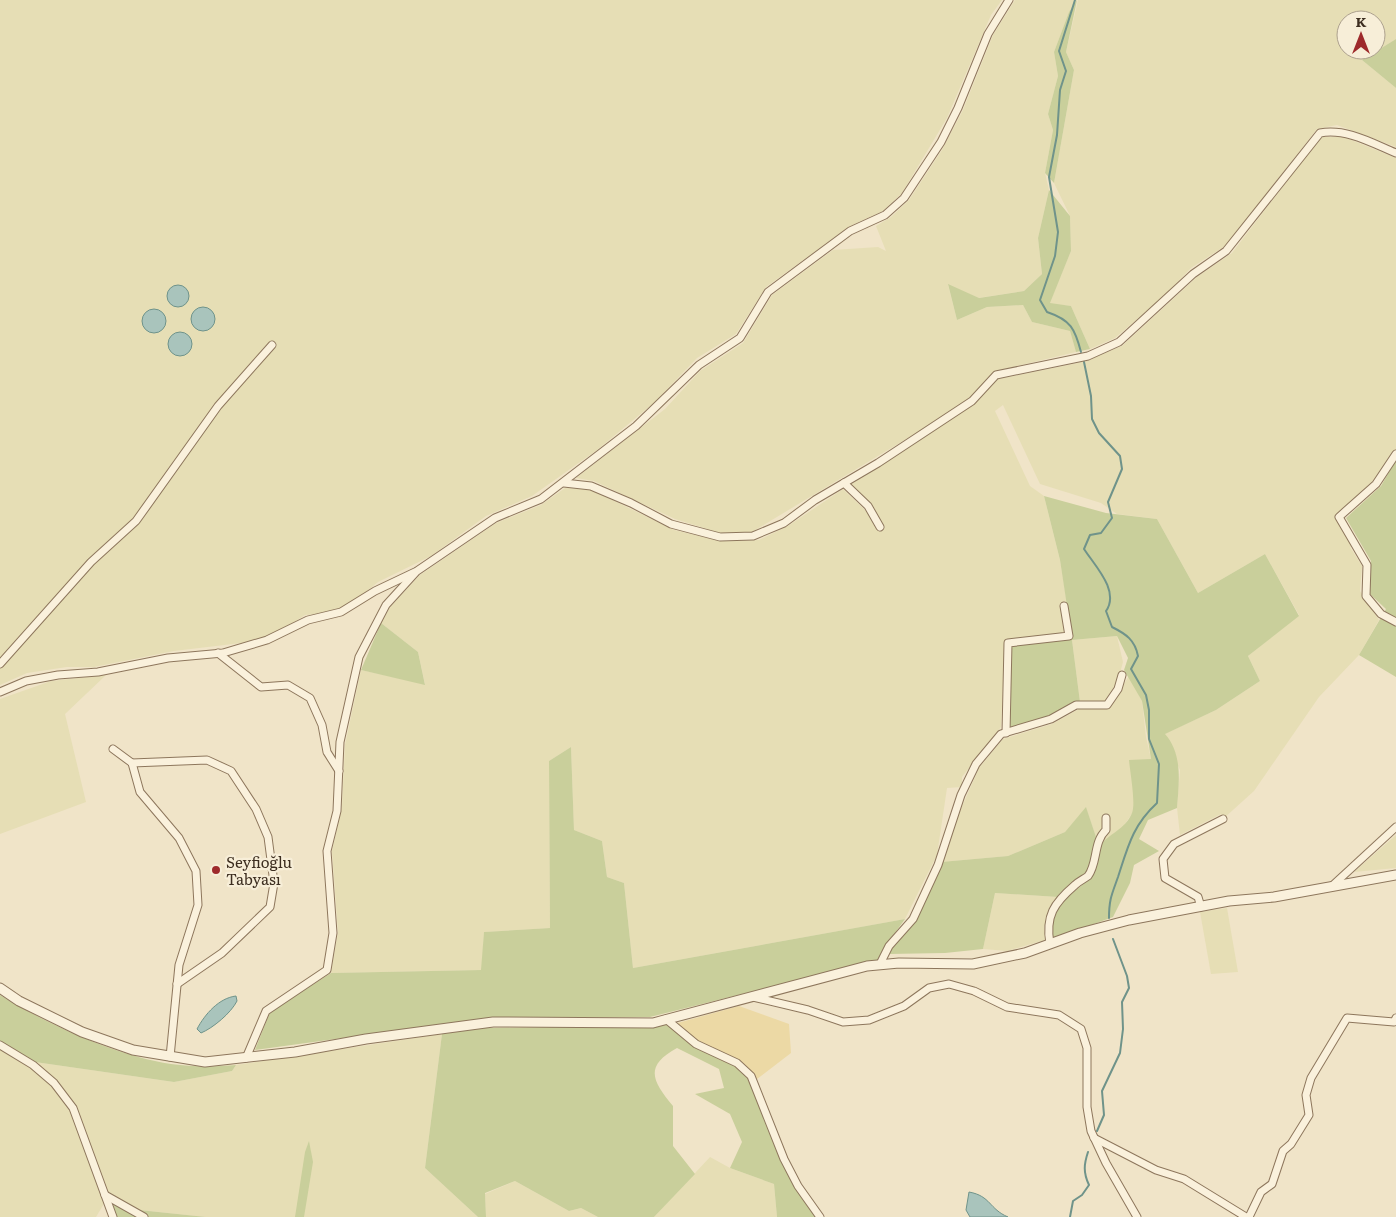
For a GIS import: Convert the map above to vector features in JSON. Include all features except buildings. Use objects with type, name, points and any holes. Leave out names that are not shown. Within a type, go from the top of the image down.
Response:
[{"type":"street","points":[[0,692],[26,681],[58,675],[98,672],[168,658],[218,653],[267,640],[308,620],[341,612],[375,591],[417,571],[495,518],[541,499],[636,426],[699,365],[740,338],[768,292],[850,231],[885,216],[904,198],[941,142],[958,108],[988,34],[1009,0]]},
{"type":"street","points":[[564,483],[591,486],[631,503],[671,524],[720,537],[753,536],[784,523],[815,500],[972,401],[996,375],[1088,356],[1119,342],[1193,274],[1226,251],[1320,133],[1333,130],[1350,134],[1396,153]]},
{"type":"street","points":[[0,664],[90,562],[136,521],[218,406],[272,345]]},
{"type":"street","points":[[1396,454],[1376,484],[1339,517],[1367,565],[1366,596],[1380,614],[1396,622]]},
{"type":"street","points":[[844,483],[868,506],[880,527]]},
{"type":"street","points":[[246,1058],[266,1010],[327,970],[333,932],[327,851],[337,811],[340,742],[359,657],[386,605],[417,571]]},
{"type":"street","points":[[1006,733],[1008,643],[1069,636],[1064,606]]},
{"type":"street","points":[[218,653],[261,688],[288,685],[310,698],[322,725],[327,752],[339,770]]},
{"type":"street","points":[[880,964],[889,946],[913,918],[938,865],[961,796],[976,764],[1001,734],[1051,719],[1076,705],[1107,705],[1118,688],[1122,675]]},
{"type":"street","points":[[113,749],[132,763],[140,792],[179,838],[196,871],[198,904],[179,965],[170,1057]]},
{"type":"street","points":[[132,763],[207,760],[231,771],[256,809],[268,837],[274,883],[270,907],[222,953],[177,984]]},
{"type":"street","points":[[1050,944],[1047,926],[1052,909],[1076,884],[1088,875],[1100,836],[1106,830],[1106,818]]},
{"type":"street","points":[[1201,907],[1198,897],[1165,878],[1163,859],[1174,844],[1223,819]]},
{"type":"street","points":[[1332,887],[1396,827]]},
{"type":"street","points":[[0,988],[19,1001],[82,1032],[134,1050],[205,1062],[246,1058],[493,1022],[653,1023],[867,966],[880,964],[973,964],[1025,953],[1128,920],[1396,875]]},
{"type":"street","points":[[750,996],[808,1010],[842,1022],[869,1020],[904,1006],[929,988],[949,984],[974,991],[1006,1007],[1059,1015],[1081,1029],[1087,1048],[1087,1107],[1094,1138],[1137,1217]]},
{"type":"street","points":[[1094,1138],[1156,1170],[1184,1179],[1248,1217],[1261,1192],[1272,1184],[1283,1151],[1291,1144],[1309,1115],[1306,1095],[1311,1078],[1348,1018],[1394,1022],[1396,1018]]},
{"type":"street","points":[[666,1019],[696,1044],[737,1063],[751,1076],[784,1159],[798,1186],[820,1217]]},
{"type":"street","points":[[0,1045],[33,1064],[47,1076],[72,1108],[113,1217]]},
{"type":"street","points":[[105,1195],[144,1217]]},
{"type":"shaded area","points":[[0,0],[1002,0],[991,15],[947,118],[902,193],[883,211],[850,226],[766,287],[736,334],[697,358],[655,402],[597,450],[532,496],[486,516],[431,556],[378,582],[341,612],[305,615],[267,640],[174,651],[94,667],[67,667],[27,673],[0,685]]},
{"type":"shaded area","points":[[1015,0],[1077,0],[1069,12],[1054,52],[1058,76],[1048,114],[1053,130],[1045,173],[1049,190],[1038,238],[1042,274],[1024,291],[978,298],[948,285],[957,320],[987,307],[1023,305],[1032,322],[1070,331],[1076,352],[996,371],[969,398],[931,424],[752,532],[720,533],[675,519],[594,481],[576,478],[665,409],[700,371],[743,343],[772,295],[833,250],[878,247],[886,251],[876,226],[891,217],[909,200],[942,150],[963,110],[993,35]]},
{"type":"shaded area","points":[[1078,0],[1396,0],[1396,39],[1386,45],[1386,10],[1336,10],[1336,60],[1362,60],[1396,88],[1396,147],[1337,125],[1317,129],[1225,246],[1191,268],[1164,296],[1115,338],[1090,349],[1071,306],[1049,304],[1071,251],[1070,216],[1054,183],[1074,70],[1066,52]]},
{"type":"shaded area","points":[[1321,137],[1344,137],[1396,158],[1396,454],[1376,484],[1339,517],[1354,545],[1350,547],[1362,566],[1360,591],[1379,620],[1359,655],[1319,697],[1254,791],[1223,819],[1221,814],[1180,835],[1177,808],[1180,770],[1164,734],[1216,710],[1260,681],[1248,656],[1299,615],[1265,554],[1198,593],[1157,519],[1117,514],[1101,503],[1040,484],[1003,405],[995,411],[1030,486],[1044,496],[1060,560],[1072,634],[1005,642],[1001,727],[962,777],[962,787],[947,788],[937,855],[905,919],[633,968],[624,883],[607,877],[602,841],[574,830],[571,747],[549,761],[550,928],[484,932],[482,970],[331,973],[338,932],[332,851],[342,807],[345,745],[361,670],[425,684],[418,652],[381,623],[390,607],[420,575],[496,523],[541,505],[565,488],[590,489],[674,530],[720,541],[759,540],[788,526],[843,489],[867,512],[873,507],[851,484],[922,437],[998,379],[1078,363],[1122,346],[1197,277],[1232,253]]},
{"type":"shaded area","points":[[1117,636],[1123,662],[1116,688],[1104,703],[1080,702],[1072,640]]},
{"type":"shaded area","points":[[106,675],[65,714],[86,802],[0,834],[0,699],[51,681]]},
{"type":"shaded area","points":[[1129,676],[1142,701],[1146,737],[1151,759],[1133,812],[1123,827],[1099,846],[1086,808],[1065,832],[1008,856],[941,862],[956,810],[960,811],[979,768],[1003,739],[1052,724],[1079,709],[1108,708]]},
{"type":"shaded area","points":[[1396,835],[1396,868],[1354,872]]},
{"type":"shaded area","points":[[995,893],[1058,897],[1049,911],[1044,927],[1045,940],[1007,951],[983,949]]},
{"type":"shaded area","points":[[1227,908],[1238,972],[1211,974],[1200,912]]},
{"type":"shaded area","points":[[442,1034],[425,1168],[478,1217],[206,1217],[139,1210],[108,1194],[74,1107],[35,1062],[174,1082],[232,1071],[236,1065]]},
{"type":"shaded area","points":[[0,1048],[32,1067],[53,1085],[71,1110],[105,1202],[96,1217],[0,1217]]},
{"type":"shaded area","points":[[710,1157],[730,1168],[774,1184],[777,1217],[654,1217]]},
{"type":"shaded area","points":[[515,1181],[569,1211],[581,1208],[598,1217],[486,1217],[485,1194]]},
{"type":"green space","points":[[1077,0],[1066,52],[1074,70],[1054,183],[1045,173],[1053,130],[1048,114],[1058,76],[1054,52],[1069,12]]},
{"type":"green space","points":[[1396,39],[1396,88],[1362,60],[1386,60],[1386,45]]},
{"type":"green space","points":[[1049,190],[1070,216],[1071,251],[1050,303],[1071,306],[1090,349],[1076,352],[1070,331],[1032,322],[1023,305],[987,307],[957,320],[948,284],[979,298],[1024,291],[1042,274],[1038,238]]},
{"type":"green space","points":[[1396,460],[1396,677],[1359,655],[1386,609],[1370,594],[1371,561],[1346,518],[1381,486]]},
{"type":"green space","points":[[1044,496],[1106,513],[1157,519],[1198,593],[1265,554],[1299,616],[1248,656],[1260,681],[1216,710],[1165,734],[1175,750],[1177,760],[1179,779],[1177,808],[1148,820],[1139,839],[1159,851],[1134,865],[1130,883],[1113,917],[1053,939],[1051,927],[1055,910],[1089,878],[1093,871],[1098,849],[1125,824],[1132,813],[1133,795],[1129,760],[1151,759],[1142,701],[1124,670],[1128,658],[1117,636],[1072,640],[1080,702],[1051,717],[1008,730],[1010,646],[1072,639],[1060,560]]},
{"type":"green space","points":[[381,623],[418,652],[425,685],[361,670]]},
{"type":"green space","points":[[571,747],[574,830],[602,841],[607,877],[624,883],[633,968],[905,919],[878,960],[650,1017],[489,1018],[255,1050],[270,1012],[331,973],[481,970],[484,932],[550,928],[549,761]]},
{"type":"green space","points":[[1086,807],[1097,840],[1087,872],[1075,880],[1058,897],[995,893],[983,949],[945,953],[889,954],[892,946],[916,919],[941,862],[1008,856],[1065,832]]},
{"type":"green space","points":[[0,995],[60,1027],[128,1054],[179,1065],[236,1065],[232,1071],[174,1082],[35,1062],[0,1042]]},
{"type":"green space","points":[[671,1025],[734,1065],[748,1077],[777,1149],[816,1217],[777,1217],[774,1184],[730,1168],[742,1142],[730,1114],[695,1094],[724,1088],[719,1069],[677,1048],[660,1061],[656,1068],[656,1081],[673,1106],[673,1146],[695,1174],[654,1217],[598,1217],[581,1208],[569,1211],[515,1181],[485,1193],[486,1217],[478,1217],[425,1168],[442,1034],[485,1028]]},
{"type":"green space","points":[[309,1141],[313,1162],[304,1217],[295,1217],[305,1152]]},
{"type":"green space","points":[[111,1202],[139,1217],[116,1217]]},
{"type":"green space","points":[[139,1210],[206,1217],[148,1217]]},
{"type":"sand","points":[[739,1006],[789,1024],[791,1053],[757,1079],[741,1062],[697,1043],[674,1024]]},
{"type":"water","points":[[178,285],[186,288],[189,296],[186,304],[178,307],[170,304],[167,296],[170,288]]},
{"type":"water","points":[[203,307],[211,311],[215,319],[211,327],[203,331],[195,327],[191,319],[195,311]]},
{"type":"water","points":[[154,309],[162,313],[166,321],[162,329],[154,333],[146,329],[142,321],[146,313]]},
{"type":"water","points":[[180,332],[188,336],[192,344],[188,352],[180,356],[172,352],[168,344],[172,336]]},
{"type":"water","points":[[236,996],[237,1001],[234,1006],[221,1020],[201,1033],[197,1029],[218,1003]]},
{"type":"water","points":[[969,1192],[982,1196],[1008,1217],[970,1217],[966,1210]]},
{"type":"waterway","points":[[1075,0],[1059,51],[1066,71],[1060,90],[1057,135],[1049,177],[1058,232],[1055,256],[1040,300],[1047,312],[1062,318],[1071,326],[1077,337],[1081,352]]},
{"type":"waterway","points":[[1084,362],[1091,396],[1092,419],[1099,433],[1120,456],[1122,469],[1108,502],[1112,518],[1101,533],[1090,535],[1084,549],[1108,587],[1110,603],[1106,611],[1112,627],[1129,638],[1137,650],[1138,656],[1131,669],[1146,695],[1149,710],[1149,739],[1159,764],[1157,803],[1142,819],[1128,846],[1111,897],[1109,918]]},
{"type":"waterway","points":[[1097,1131],[1104,1115],[1102,1091],[1120,1053],[1123,1029],[1122,1002],[1129,988],[1127,976],[1113,939]]},
{"type":"waterway","points":[[1070,1217],[1073,1201],[1082,1195],[1089,1185],[1085,1168],[1088,1152]]},
{"type":"place","name":"Seyfioğlu Tabyası","points":[[216,870]]}]
